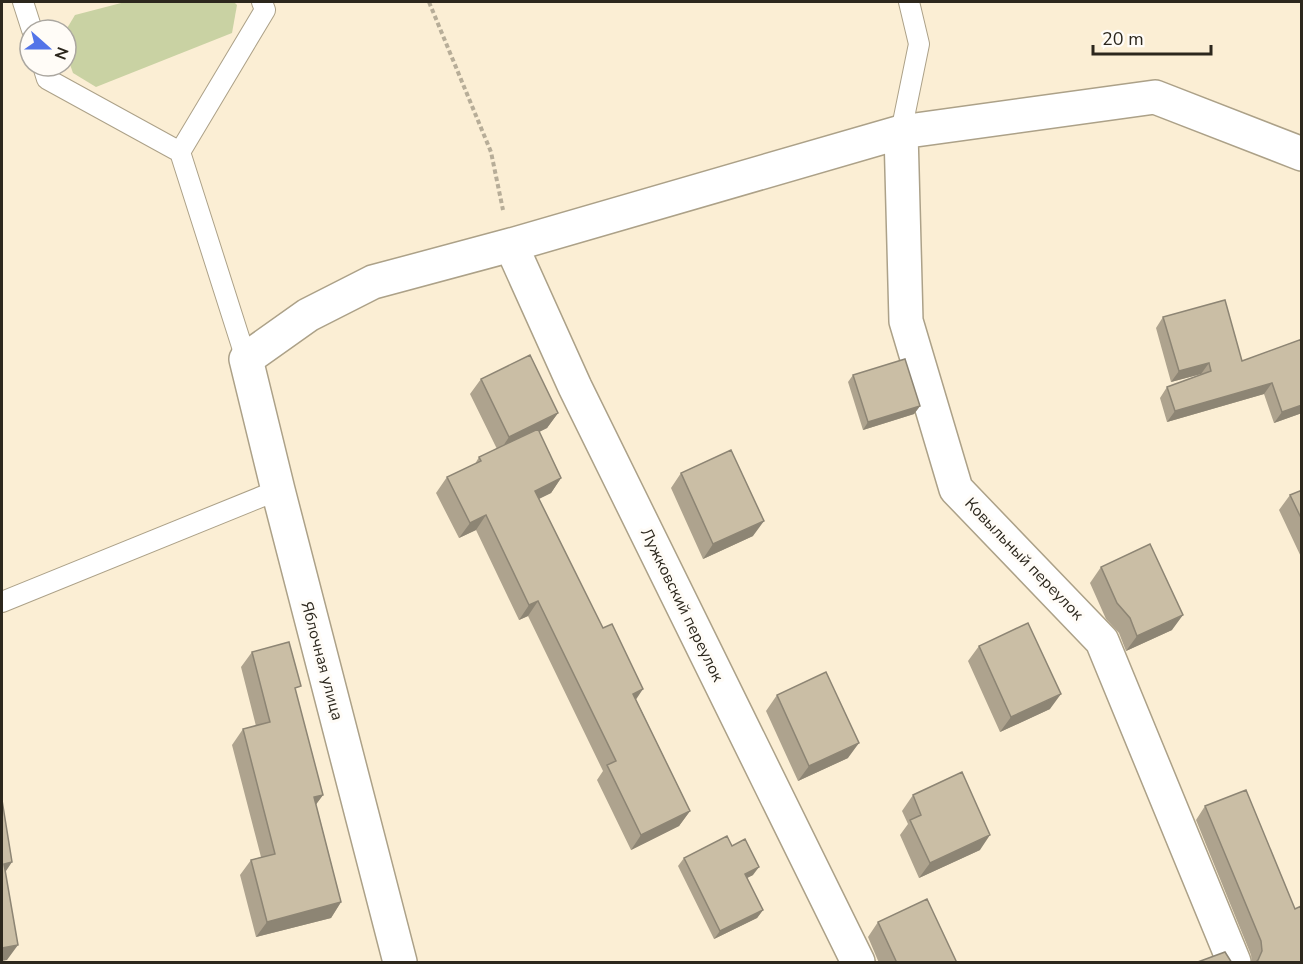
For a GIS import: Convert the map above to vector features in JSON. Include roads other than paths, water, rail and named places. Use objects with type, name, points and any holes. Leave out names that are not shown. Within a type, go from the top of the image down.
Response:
[{"type":"street","points":[[246,359],[308,315],[373,282],[511,246],[901,132],[1155,97],[1302,154]]},
{"type":"street","name":"Ковыльный переулок","points":[[901,132],[906,321],[956,489],[1102,641],[1234,963]]},
{"type":"street","name":"Лужковский переулок","points":[[511,246],[574,387],[858,963]]},
{"type":"street","name":"Яблочная улица","points":[[246,359],[400,963]]},
{"type":"lane","points":[[23,2],[28,18]]},
{"type":"lane","points":[[180,152],[265,10],[262,2]]},
{"type":"lane","points":[[901,132],[919,44],[909,2]]},
{"type":"lane","points":[[47,78],[180,152],[246,359]]},
{"type":"lane","points":[[2,602],[278,490]]}]
